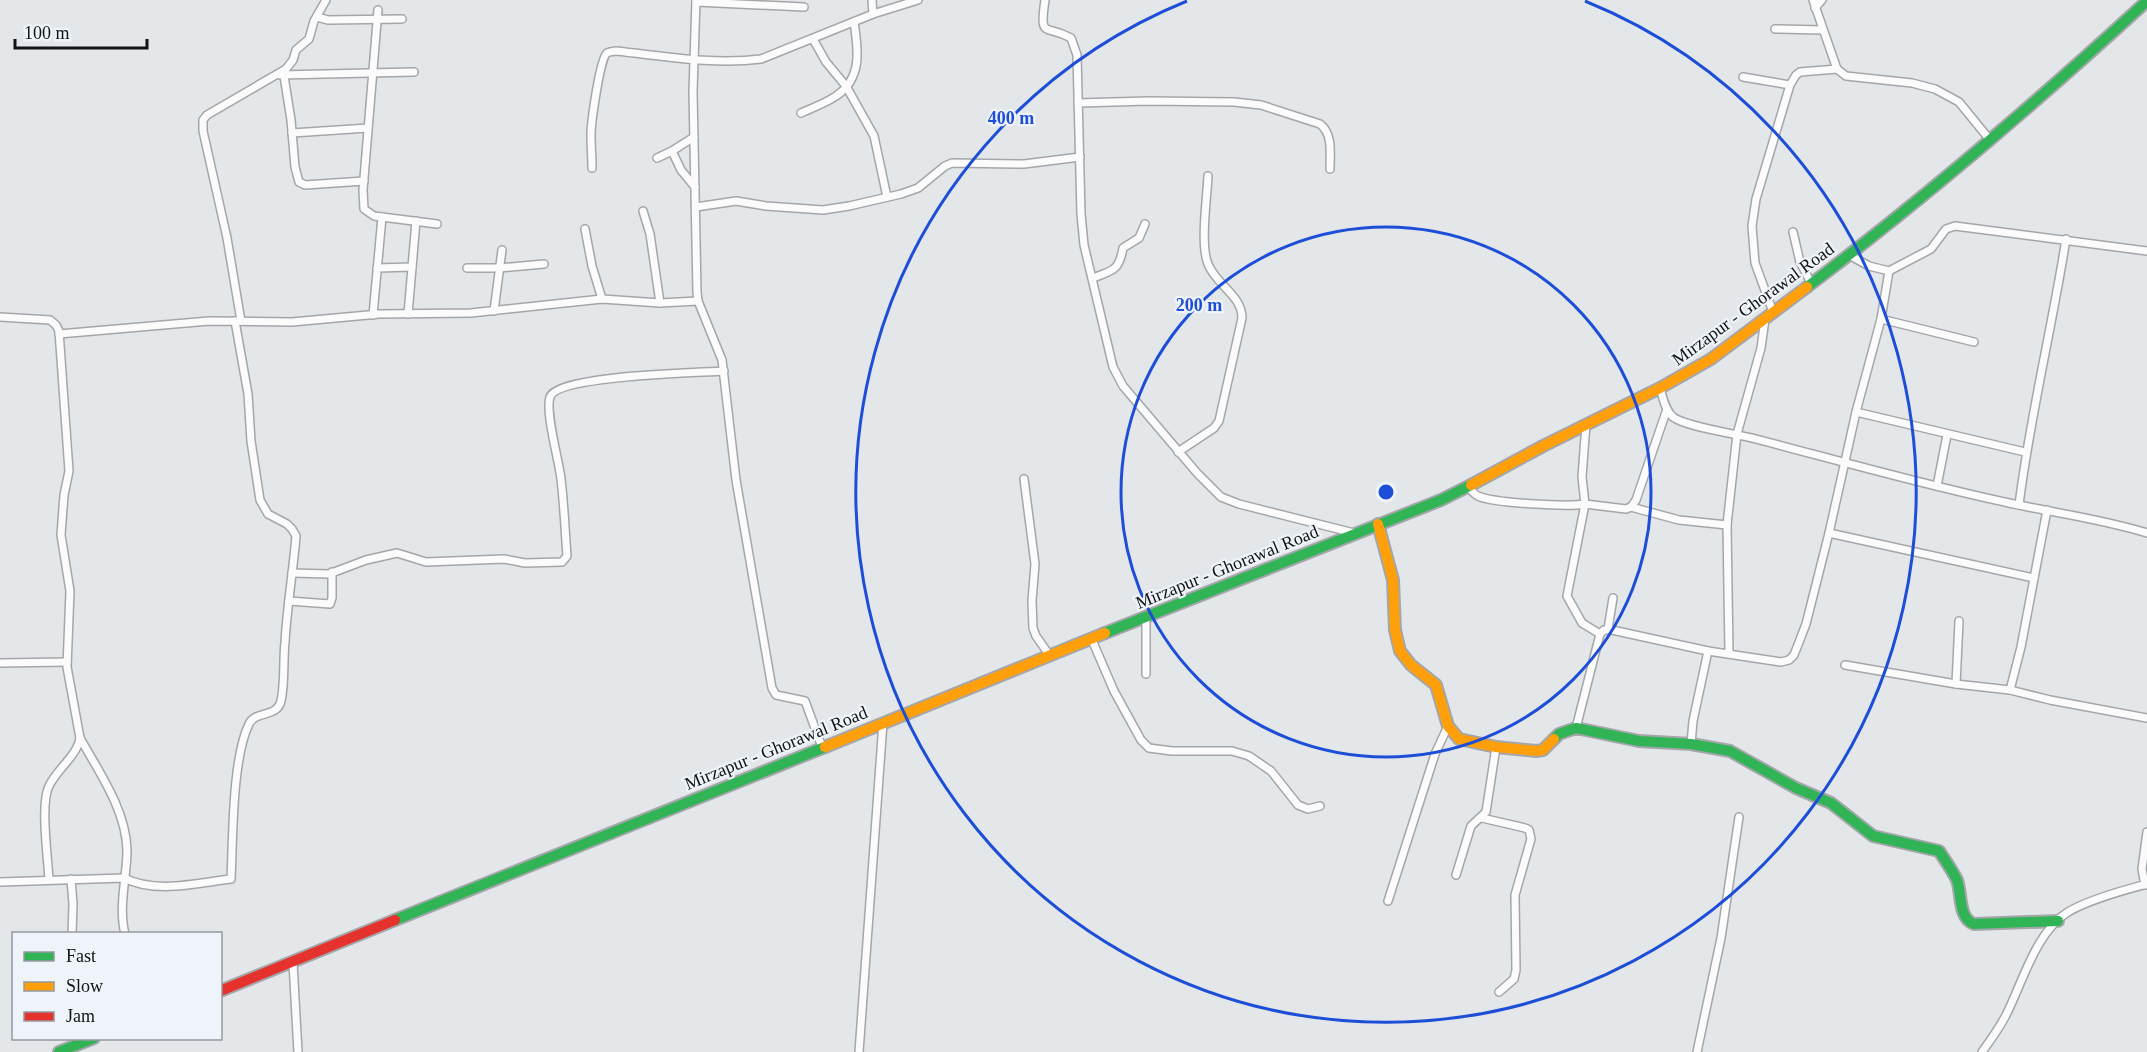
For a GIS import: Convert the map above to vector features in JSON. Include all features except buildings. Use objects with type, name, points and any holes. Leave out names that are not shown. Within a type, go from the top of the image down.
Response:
[{"type":"main road","name":"Mirzapur - Ghorawal Road","points":[[222,990],[1468,487],[1586,424],[1660,388],[1711,359],[1849,255],[1990,140],[2062,79],[2147,1]]},
{"type":"main road","points":[[1378,524],[1393,580],[1395,630],[1400,651],[1411,665],[1436,685],[1448,726],[1460,739],[1496,747],[1543,750],[1559,734],[1576,728],[1639,741],[1690,744],[1730,751],[1796,788],[1831,803],[1873,836],[1939,851],[1957,881],[1964,915],[1969,922],[1974,924],[2058,921]]},
{"type":"main road","points":[[59,1052],[76,1042]]},
{"type":"street","points":[[0,882],[124,878],[136,884],[179,886],[231,879],[238,765],[242,745],[252,719],[274,712],[281,702],[295,532],[287,524],[268,514],[260,500],[227,238],[203,131],[203,120],[207,115],[281,76],[290,65],[296,50],[309,39],[326,0]]},
{"type":"street","points":[[872,0],[873,14]]},
{"type":"street","points":[[592,168],[593,109],[605,55],[616,51],[694,60],[742,62],[762,59],[873,14],[918,0]]},
{"type":"street","points":[[1045,0],[1044,27],[1049,32],[1065,34],[1071,38],[1075,46],[1084,245],[1113,367],[1123,386],[1178,452],[1221,497],[1239,504],[1354,532]]},
{"type":"street","points":[[1822,0],[1814,4],[1837,69],[1846,76],[1912,83],[1935,89],[1959,102],[1990,140]]},
{"type":"street","points":[[804,7],[696,1],[694,136],[698,301],[714,337],[724,371],[736,480],[772,688],[776,695],[805,701],[822,747]]},
{"type":"street","points":[[378,10],[362,202],[364,209],[374,216],[437,224]]},
{"type":"street","points":[[317,17],[328,20],[402,19]]},
{"type":"street","points":[[801,113],[836,97],[853,77],[858,64],[854,22]]},
{"type":"street","points":[[1774,29],[1823,30]]},
{"type":"street","points":[[813,39],[825,62],[846,86],[874,136],[887,197]]},
{"type":"street","points":[[1729,654],[1727,525],[1737,434],[1769,315],[1755,263],[1752,226],[1756,200],[1790,84],[1800,72],[1837,69]]},
{"type":"street","points":[[281,76],[414,72]]},
{"type":"street","points":[[281,76],[299,182],[311,185],[364,181]]},
{"type":"street","points":[[1743,77],[1790,84]]},
{"type":"street","points":[[1078,104],[1148,101],[1234,102],[1261,105],[1320,124],[1327,129],[1330,169]]},
{"type":"street","points":[[292,133],[368,128]]},
{"type":"street","points":[[657,158],[694,136]]},
{"type":"street","points":[[672,151],[681,170],[696,188]]},
{"type":"street","points":[[696,207],[736,201],[766,206],[823,210],[918,188],[952,163],[1024,164],[1080,157]]},
{"type":"street","points":[[1178,452],[1214,428],[1219,421],[1242,318],[1240,305],[1212,273],[1207,263],[1205,240],[1208,176]]},
{"type":"street","points":[[643,211],[650,234],[660,303]]},
{"type":"street","points":[[373,315],[382,217]]},
{"type":"street","points":[[408,314],[416,221]]},
{"type":"street","points":[[1093,278],[1119,266],[1123,248],[1139,238],[1145,224]]},
{"type":"street","points":[[1849,255],[1869,266],[1889,271],[1931,249],[1950,227],[2066,239],[2147,251]]},
{"type":"street","points":[[585,229],[592,266],[602,299]]},
{"type":"street","points":[[1793,232],[1800,262],[1811,283]]},
{"type":"street","points":[[2019,505],[2025,452],[2058,294],[2066,239]]},
{"type":"street","points":[[494,311],[502,250]]},
{"type":"street","points":[[467,268],[544,264]]},
{"type":"street","points":[[377,268],[412,267]]},
{"type":"street","points":[[1576,728],[1600,634],[1608,629],[1708,651],[1781,662],[1789,660],[1794,655],[1806,624],[1829,533],[1856,412],[1881,318],[1889,271]]},
{"type":"street","points":[[59,334],[178,323],[292,322],[373,315],[494,311],[602,299],[660,303],[698,301]]},
{"type":"street","points":[[0,317],[50,320],[56,325],[59,334],[69,471],[63,495],[61,535],[70,591],[68,679],[80,738],[113,798],[126,844],[125,932]]},
{"type":"street","points":[[1881,318],[1974,342]]},
{"type":"street","points":[[292,573],[325,574],[390,554],[404,554],[426,562],[504,559],[525,563],[562,562],[567,556],[561,479],[550,410],[550,398],[553,392],[570,384],[595,380],[724,371]]},
{"type":"street","points":[[1660,388],[1667,409],[1683,422],[1937,486],[2147,533]]},
{"type":"street","points":[[1631,507],[1636,500],[1667,409]]},
{"type":"street","points":[[1856,412],[2025,452]]},
{"type":"street","points":[[1586,424],[1581,477],[1585,504],[1567,596],[1582,623],[1600,634]]},
{"type":"street","points":[[1937,486],[1947,435]]},
{"type":"street","points":[[1024,479],[1035,564],[1032,601],[1033,628],[1050,656]]},
{"type":"street","points":[[1468,487],[1477,496],[1492,499],[1564,506],[1585,504],[1626,509],[1631,507],[1679,520],[1727,525]]},
{"type":"street","points":[[2010,690],[2021,647],[2047,510]]},
{"type":"street","points":[[1829,533],[2034,578]]},
{"type":"street","points":[[289,601],[330,604],[332,601],[332,572]]},
{"type":"street","points":[[1608,629],[1613,598]]},
{"type":"street","points":[[1146,618],[1146,674]]},
{"type":"street","points":[[1956,684],[1959,621]]},
{"type":"street","points":[[1092,640],[1114,691],[1141,740],[1149,748],[1172,751],[1232,752],[1248,756],[1271,771],[1298,805],[1308,809],[1320,806]]},
{"type":"street","points":[[1690,744],[1708,651]]},
{"type":"street","points":[[0,663],[67,662]]},
{"type":"street","points":[[1845,665],[1956,684],[2010,690],[2147,718]]},
{"type":"street","points":[[860,1052],[883,723]]},
{"type":"street","points":[[1388,901],[1436,754],[1448,726]]},
{"type":"street","points":[[49,880],[46,827],[47,789],[76,749],[80,738]]},
{"type":"street","points":[[1456,875],[1471,826],[1486,812],[1496,747]]},
{"type":"street","points":[[1697,1052],[1721,938],[1739,817]]},
{"type":"street","points":[[1482,818],[1525,828],[1531,834],[1515,895],[1516,970],[1514,979],[1499,992]]},
{"type":"street","points":[[1982,1052],[2004,1018],[2037,949],[2058,921],[2074,909],[2146,885],[2142,869],[2147,832]]},
{"type":"street","points":[[71,879],[72,932]]},
{"type":"street","points":[[293,963],[297,1052]]},
{"type":"traffic: fast","points":[[1807,287],[1895,219],[1980,148],[2147,1]]},
{"type":"traffic: fast","points":[[1105,633],[1441,500],[1471,485]]},
{"type":"traffic: fast","points":[[1554,739],[1559,734],[1576,728],[1639,741],[1691,744],[1730,751],[1796,788],[1831,803],[1873,836],[1939,851],[1957,880],[1965,917],[1974,924],[2058,921]]},
{"type":"traffic: fast","points":[[395,920],[825,747]]},
{"type":"traffic: fast","points":[[59,1052],[89,1040]]},
{"type":"traffic: slow","points":[[1471,485],[1543,446],[1660,388],[1711,359],[1807,287]]},
{"type":"traffic: slow","points":[[1378,524],[1393,580],[1395,630],[1400,651],[1411,665],[1436,685],[1448,726],[1459,739],[1496,747],[1536,751],[1543,750],[1554,739]]},
{"type":"traffic: slow","points":[[825,747],[1105,633]]},
{"type":"traffic: jam","points":[[222,990],[395,920]]}]
